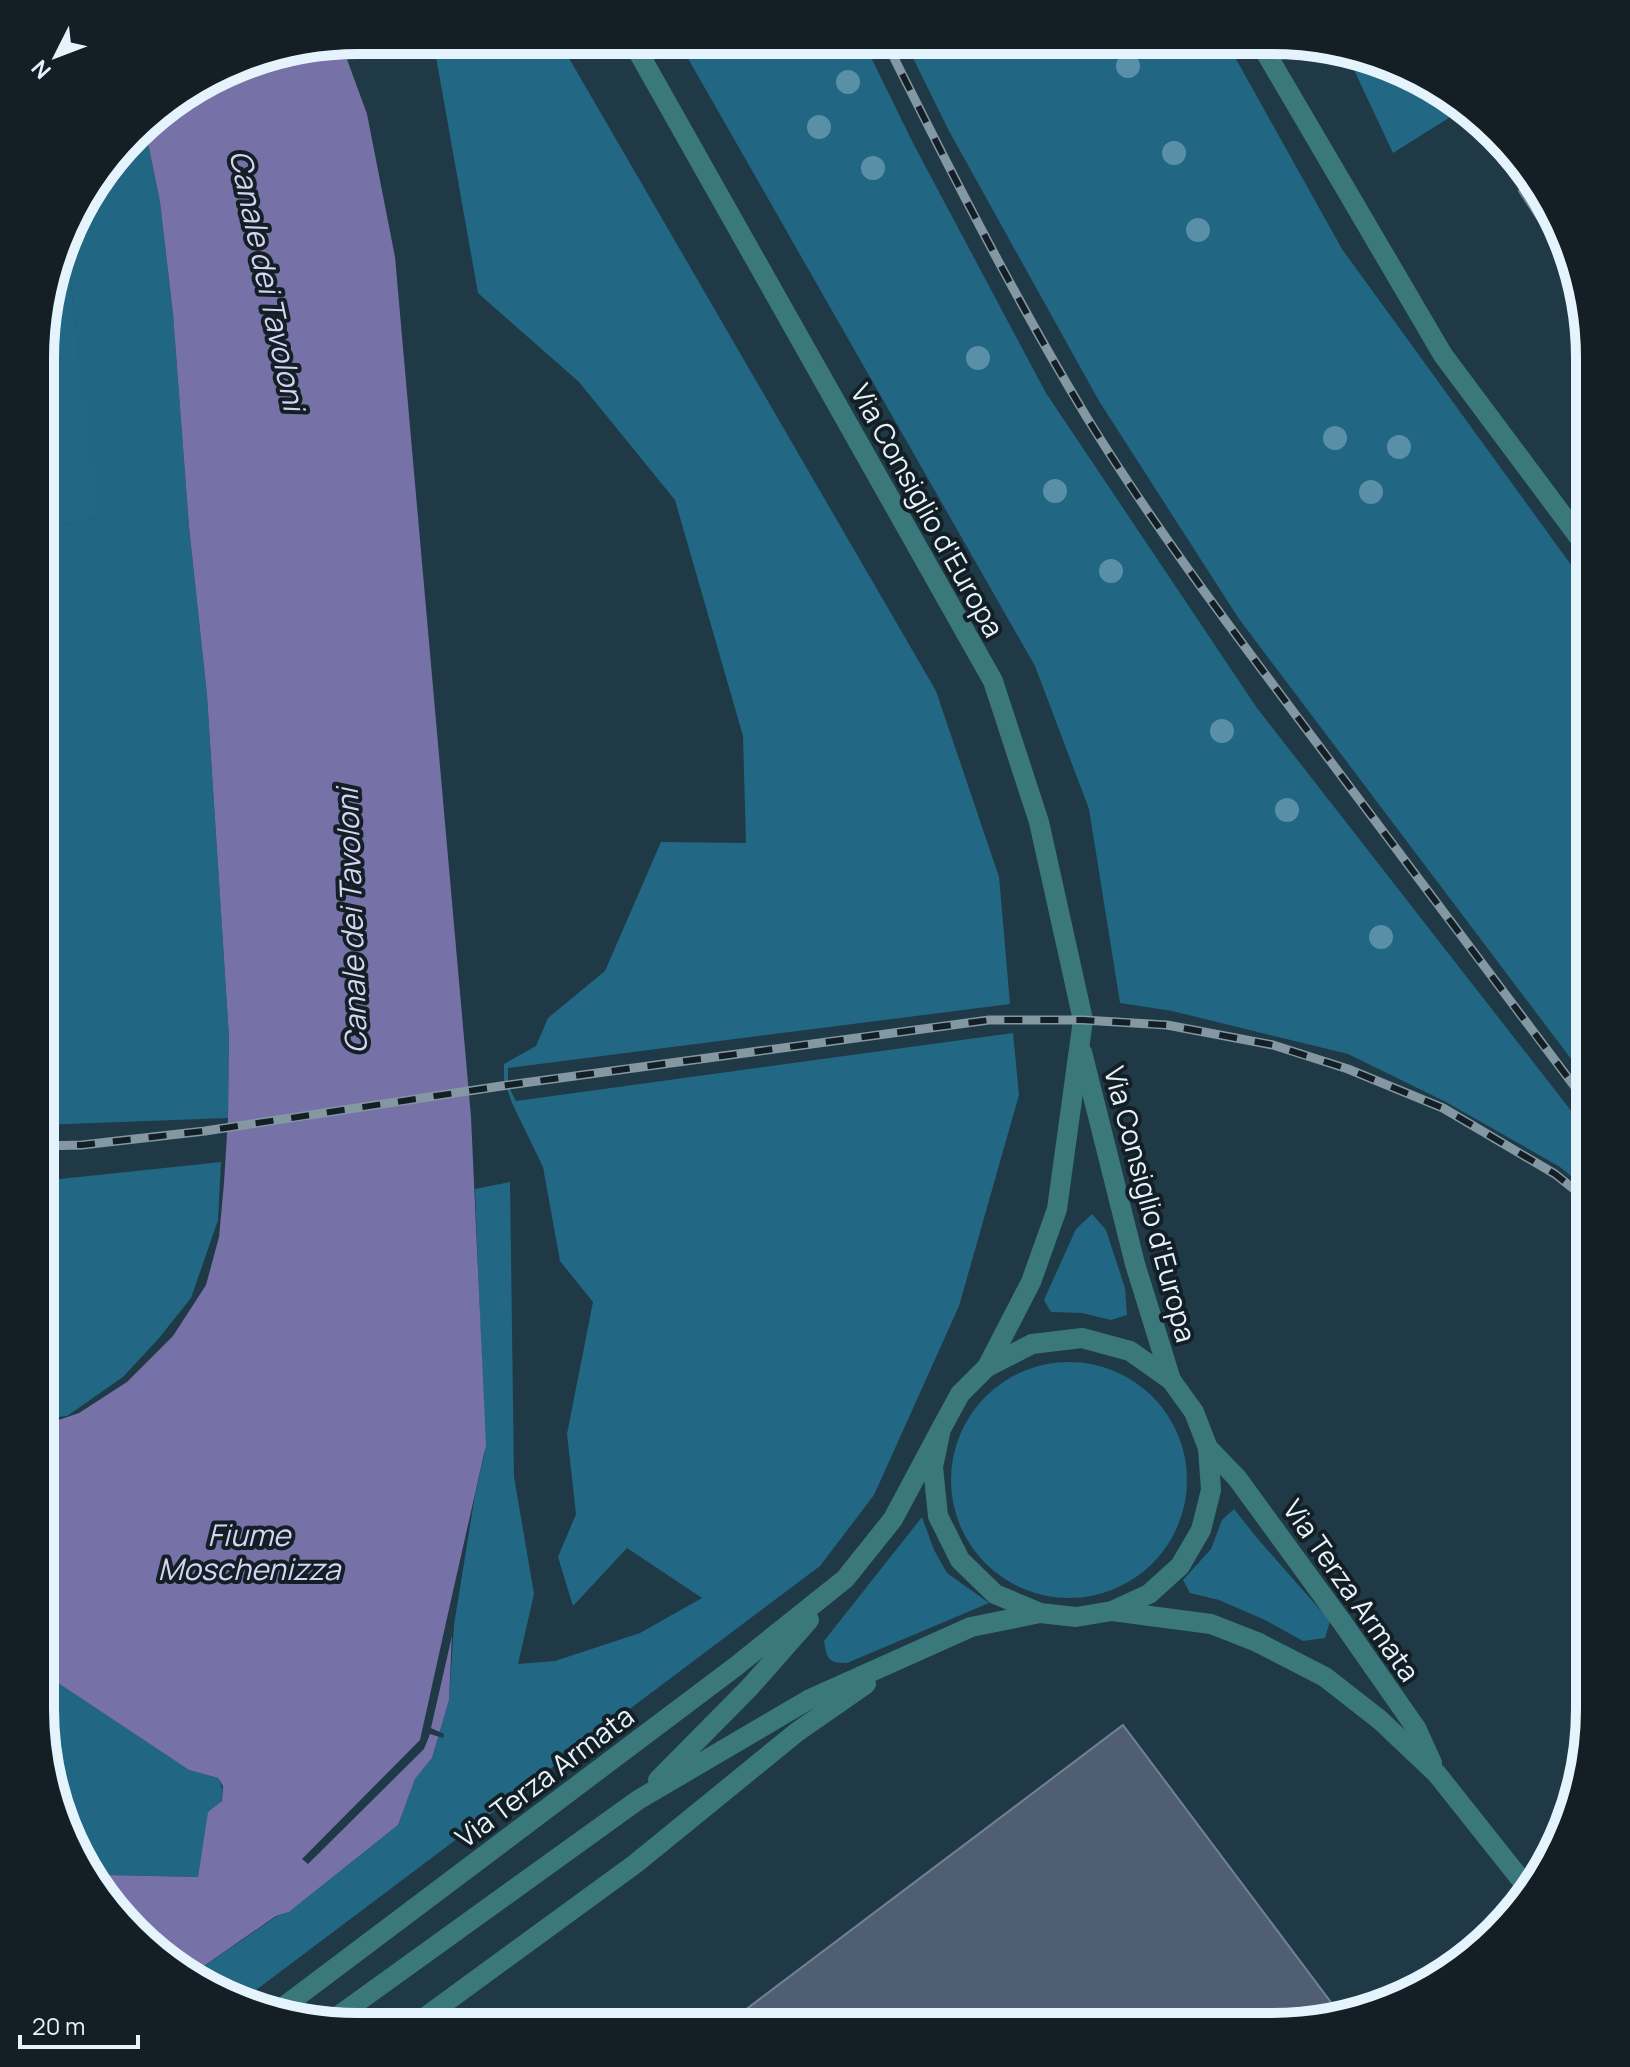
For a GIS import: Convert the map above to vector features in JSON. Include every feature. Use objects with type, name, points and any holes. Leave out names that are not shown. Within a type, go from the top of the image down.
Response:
[{"type":"street","name":"Via Consiglio d'Europa","points":[[639,54],[993,681],[1039,822],[1083,1020],[1057,1209],[1031,1282],[987,1367]]},
{"type":"street","points":[[1266,54],[1443,355],[1576,533]]},
{"type":"street","name":"Via Consiglio d'Europa","points":[[1079,1042],[1135,1264],[1171,1380]]},
{"type":"street","name":"Via Terza Armata","points":[[638,1800],[749,1688],[893,1519],[941,1429],[960,1394],[987,1367],[1032,1344],[1082,1338],[1130,1351],[1171,1380],[1194,1412],[1208,1448],[1211,1490],[1201,1530],[1180,1566],[1149,1594],[1112,1611],[1076,1617],[1040,1613],[995,1594],[960,1560],[938,1516],[933,1467],[941,1429]]},
{"type":"street","name":"Via Terza Armata","points":[[1208,1448],[1237,1478],[1342,1622],[1416,1728],[1437,1774]]},
{"type":"street","name":"Via Terza Armata","points":[[287,2004],[710,1686],[845,1579]]},
{"type":"street","name":"Via Terza Armata","points":[[1112,1611],[1211,1624],[1257,1642],[1325,1677],[1380,1720],[1437,1774],[1522,1881]]},
{"type":"street","name":"Via Terza Armata","points":[[343,2012],[638,1800],[808,1700],[971,1627],[1040,1613]]},
{"type":"street","name":"Via Terza Armata","points":[[431,2013],[635,1864],[797,1732],[908,1654]]},
{"type":"shaded area","points":[[435,54],[567,54],[936,691],[999,877],[1010,1004],[508,1068],[508,1085],[516,1101],[1013,1033],[1019,1095],[959,1306],[874,1495],[820,1566],[251,1993],[200,1969],[277,1916],[289,1912],[398,1825],[415,1779],[432,1758],[449,1700],[454,1625],[485,1451],[475,1189],[510,1182],[514,1477],[534,1594],[518,1664],[555,1661],[640,1633],[702,1598],[627,1548],[573,1606],[558,1557],[576,1514],[567,1434],[593,1302],[560,1261],[543,1167],[512,1103],[504,1080],[504,1064],[536,1046],[548,1018],[605,971],[661,842],[746,843],[743,736],[675,500],[579,382],[478,293]]},
{"type":"shaded area","points":[[685,54],[869,54],[914,145],[1046,393],[1257,708],[1576,1117],[1576,1180],[1560,1167],[1446,1102],[1348,1054],[1172,1011],[1120,1003],[1089,809],[1035,666]]},
{"type":"shaded area","points":[[911,54],[1233,54],[1342,249],[1576,572],[1576,1065],[1239,619],[1099,401],[949,131]]},
{"type":"shaded area","points":[[1351,64],[1406,85],[1454,115],[1393,153]]},
{"type":"shaded area","points":[[147,140],[160,202],[173,314],[189,527],[207,695],[229,1037],[228,1118],[54,1125],[54,526],[95,517],[69,264],[85,224],[105,189]]},
{"type":"shaded area","points":[[69,264],[96,517],[54,526],[55,338]]},
{"type":"shaded area","points":[[221,1162],[218,1220],[191,1298],[123,1377],[67,1416],[54,1418],[54,1180]]},
{"type":"shaded area","points":[[1092,1214],[1106,1230],[1125,1288],[1127,1315],[1111,1320],[1082,1313],[1051,1312],[1044,1300],[1076,1229]]},
{"type":"shaded area","points":[[1069,1362],[1092,1364],[1114,1371],[1152,1397],[1178,1435],[1185,1457],[1185,1503],[1178,1525],[1152,1563],[1114,1589],[1092,1596],[1069,1598],[1046,1596],[1024,1589],[986,1563],[960,1525],[953,1503],[951,1480],[953,1457],[960,1435],[986,1397],[1024,1371],[1046,1364]]},
{"type":"shaded area","points":[[1234,1509],[1330,1621],[1325,1638],[1303,1641],[1219,1600],[1190,1593],[1183,1580],[1211,1549],[1222,1520]]},
{"type":"shaded area","points":[[922,1517],[934,1550],[947,1573],[989,1603],[847,1663],[832,1661],[827,1655],[824,1641]]},
{"type":"shaded area","points":[[54,1680],[189,1770],[218,1778],[221,1786],[221,1803],[204,1845],[198,1877],[104,1876],[85,1843],[64,1787],[55,1729]]},
{"type":"water","name":"Fiume Moschenizza","points":[[345,55],[367,114],[395,257],[471,1117],[486,1445],[447,1618],[452,1634],[449,1700],[432,1758],[415,1779],[398,1825],[289,1912],[276,1916],[200,1969],[143,1924],[104,1876],[198,1877],[208,1812],[222,1801],[223,1786],[218,1778],[189,1770],[54,1680],[54,1422],[79,1413],[127,1382],[173,1336],[206,1285],[219,1237],[228,1118],[229,1037],[207,695],[189,527],[173,314],[160,202],[147,140],[173,117],[224,85],[280,64],[319,57]]},
{"type":"pier","points":[[447,1618],[452,1619],[454,1627],[431,1728],[444,1734],[443,1738],[430,1734],[424,1749],[308,1864],[302,1859],[420,1740]]},
{"type":"building","points":[[1525,189],[1554,245],[1519,191]]},
{"type":"building","points":[[1123,1725],[1334,2006],[1272,2013],[741,2013]]},
{"type":"railway","points":[[892,54],[1007,278],[1086,416],[1140,500],[1256,662],[1576,1088]]},
{"type":"railway","points":[[54,1146],[205,1131],[508,1085],[989,1020],[1083,1020],[1167,1025],[1273,1045],[1348,1069],[1443,1108],[1555,1174],[1576,1191]]},
{"type":"water label","name":"Canale dei Tavoloni","points":[[268,280]]},
{"type":"water label","name":"Canale dei Tavoloni","points":[[351,921]]}]
